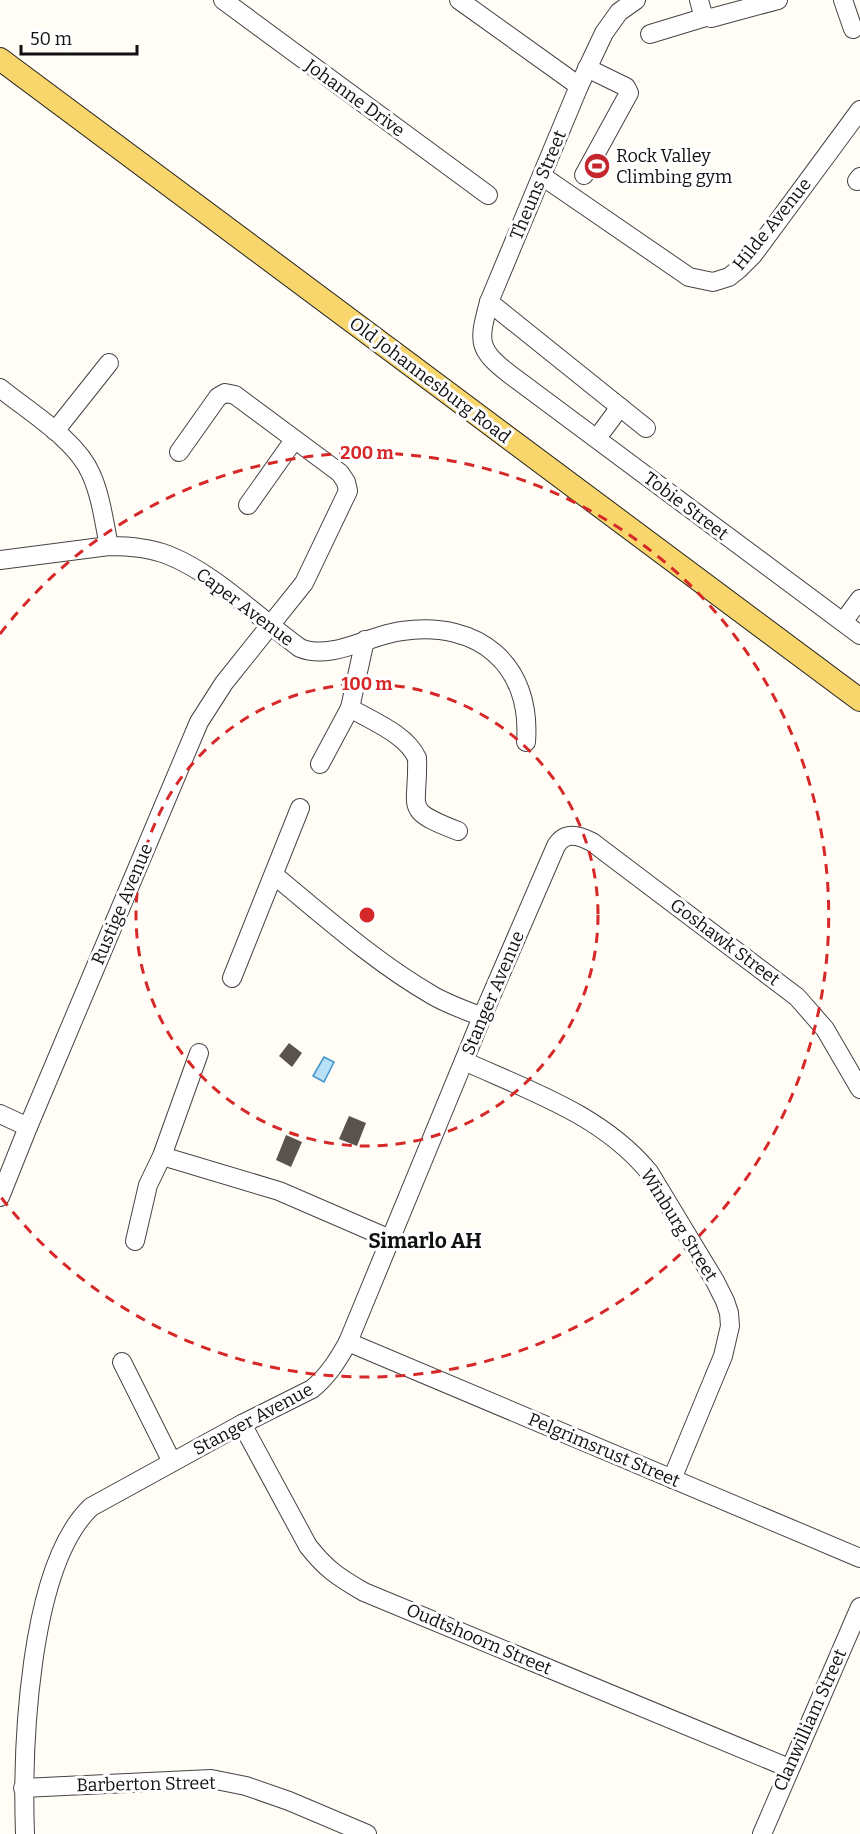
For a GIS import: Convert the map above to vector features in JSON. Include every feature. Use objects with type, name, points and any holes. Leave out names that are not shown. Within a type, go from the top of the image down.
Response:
[{"type":"main road","name":"Old Johannesburg Road","points":[[0,59],[860,700]]},
{"type":"street","name":"Johanne Drive","points":[[223,0],[488,195]]},
{"type":"street","points":[[459,0],[579,86]]},
{"type":"street","name":"Theuns Street","points":[[512,376],[488,354],[482,343],[481,330],[489,302],[587,68],[610,22],[619,12],[636,0]]},
{"type":"street","points":[[699,0],[703,15],[706,17]]},
{"type":"street","points":[[650,34],[706,17],[717,17],[778,0]]},
{"type":"street","points":[[844,0],[853,29]]},
{"type":"street","points":[[584,175],[629,93],[626,87],[587,68]]},
{"type":"street","name":"Hilde Avenue","points":[[542,176],[689,278],[713,282],[729,277],[753,255],[860,110]]},
{"type":"street","points":[[489,302],[646,428]]},
{"type":"street","points":[[54,432],[109,363]]},
{"type":"street","name":"Tobie Street","points":[[512,376],[860,635]]},
{"type":"street","points":[[0,388],[83,459],[91,473],[109,546]]},
{"type":"street","name":"Rustige Avenue","points":[[0,1197],[199,722],[224,683],[304,583],[348,491],[346,482],[340,473],[235,395],[225,393],[218,396],[179,452]]},
{"type":"street","points":[[603,430],[620,407]]},
{"type":"street","points":[[249,505],[294,440]]},
{"type":"street","name":"Caper Avenue","points":[[0,560],[109,546],[146,549],[166,554],[215,582],[300,648],[314,653],[342,648],[400,631],[433,630],[457,635],[488,647],[506,663],[522,693],[528,721],[526,742]]},
{"type":"street","points":[[843,622],[860,599]]},
{"type":"street","points":[[320,764],[350,708],[365,640]]},
{"type":"street","points":[[350,708],[401,739],[410,747],[417,758],[415,800],[421,814],[458,831]]},
{"type":"street","points":[[231,978],[300,808]]},
{"type":"street","name":"Goshawk Street","points":[[559,841],[573,835],[592,842],[797,997],[825,1029],[860,1089]]},
{"type":"street","name":"Stanger Avenue","points":[[25,1834],[23,1788],[25,1731],[39,1628],[58,1560],[66,1541],[80,1517],[91,1506],[312,1389],[330,1371],[348,1342],[482,1017],[559,841]]},
{"type":"street","points":[[274,875],[366,951],[402,976],[432,995],[482,1017]]},
{"type":"street","points":[[135,1241],[143,1201],[200,1053]]},
{"type":"street","name":"Winburg Street","points":[[464,1062],[572,1110],[637,1157],[649,1172],[725,1301],[730,1326],[728,1341],[672,1479]]},
{"type":"street","points":[[0,1114],[28,1127]]},
{"type":"street","points":[[162,1155],[279,1191],[390,1239]]},
{"type":"street","name":"Pelgrimsrust Street","points":[[348,1342],[860,1558]]},
{"type":"street","points":[[122,1362],[172,1462]]},
{"type":"street","name":"Oudtshoorn Street","points":[[243,1424],[308,1546],[335,1576],[364,1592],[789,1768]]},
{"type":"street","name":"Clanwilliam Street","points":[[762,1834],[860,1606]]},
{"type":"street","name":"Barberton Street","points":[[23,1788],[211,1779],[246,1786],[289,1801],[368,1834]]},
{"type":"water","points":[[324,1057],[334,1062],[324,1082],[313,1076]]},
{"type":"building","points":[[289,1043],[302,1053],[292,1067],[279,1056]]},
{"type":"building","points":[[349,1116],[366,1123],[357,1146],[339,1139]]},
{"type":"building","points":[[286,1135],[302,1142],[291,1167],[276,1160]]},
{"type":"place","name":"Rock Valley Climbing gym","points":[[597,166]]},
{"type":"district","name":"Simarlo AH","points":[[425,1241]]}]
